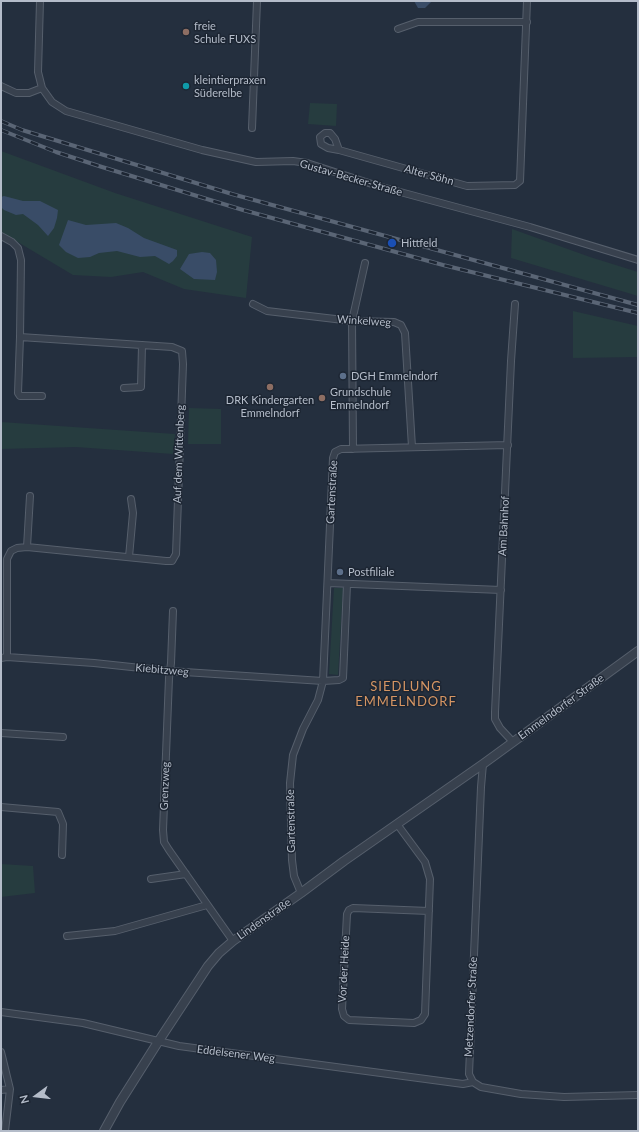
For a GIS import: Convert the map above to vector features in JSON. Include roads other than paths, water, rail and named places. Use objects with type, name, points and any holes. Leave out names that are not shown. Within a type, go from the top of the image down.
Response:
[{"type":"street","points":[[1,86],[16,93],[29,93],[42,88],[38,72],[40,1]]},
{"type":"street","points":[[252,128],[257,1]]},
{"type":"street","points":[[398,29],[418,22],[527,22],[527,1]]},
{"type":"street","name":"Alter Söhn","points":[[339,150],[467,186],[515,185],[520,181],[527,22]]},
{"type":"street","name":"Gustav-Becker-Straße","points":[[42,88],[52,102],[66,111],[87,118],[202,150],[256,162],[293,161],[307,163],[378,186],[519,224],[638,260]]},
{"type":"street","points":[[1,236],[12,242],[18,248],[21,260],[18,393],[20,396],[42,396]]},
{"type":"street","points":[[353,449],[352,321],[365,263]]},
{"type":"street","name":"Winkelweg","points":[[253,304],[267,311],[352,321],[394,322],[401,325],[405,333],[412,447]]},
{"type":"street","name":"Am Bahnhof","points":[[513,742],[500,728],[495,712],[515,304]]},
{"type":"street","name":"Auf dem Wittenberg","points":[[4,658],[7,559],[11,551],[17,548],[27,548],[166,561],[172,561],[176,554],[183,364],[182,351],[172,346],[20,337]]},
{"type":"street","points":[[124,388],[141,387],[142,345]]},
{"type":"street","name":"Gartenstraße","points":[[301,893],[294,876],[292,860],[290,782],[293,755],[303,729],[318,700],[323,682],[333,458],[335,452],[341,449],[508,445]]},
{"type":"street","points":[[27,548],[30,496]]},
{"type":"street","points":[[129,557],[133,513],[132,499]]},
{"type":"street","points":[[328,583],[501,590]]},
{"type":"street","points":[[323,682],[343,678],[347,584]]},
{"type":"street","name":"Grenzweg","points":[[173,611],[171,663],[169,671],[163,830],[164,842],[233,940]]},
{"type":"street","name":"Emmelndorfer Straße","points":[[483,764],[638,651]]},
{"type":"street","name":"Kiebitzweg","points":[[4,658],[94,663],[169,671],[323,682]]},
{"type":"street","points":[[1,733],[63,738]]},
{"type":"street","name":"Lindenstraße","points":[[104,1131],[120,1102],[158,1042],[208,966],[219,953],[233,940],[483,764]]},
{"type":"street","name":"Metzendorfer Straße","points":[[473,1082],[469,1074],[469,1066],[483,764]]},
{"type":"street","points":[[1,807],[58,812],[63,824],[62,855]]},
{"type":"street","name":"Vor der Heide","points":[[397,824],[426,862],[429,870],[430,879],[429,911],[425,1014],[422,1020],[414,1023],[350,1020],[344,1016],[342,1009],[342,996],[347,914],[349,910],[353,908],[429,911]]},
{"type":"street","points":[[151,879],[186,874]]},
{"type":"street","points":[[67,936],[115,931],[207,905]]},
{"type":"street","name":"Eddelsener Weg","points":[[1,1012],[83,1024],[158,1042],[199,1049],[463,1084],[473,1082]]},
{"type":"street","points":[[1,1052],[10,1089],[5,1131]]},
{"type":"street","points":[[473,1082],[481,1087],[548,1097],[638,1095]]},
{"type":"street","points":[[1,1090],[10,1089]]},
{"type":"water","points":[[414,1],[432,1],[425,8],[418,8]]},
{"type":"water","points":[[4,196],[23,201],[40,201],[58,210],[54,228],[48,236],[38,225],[23,214],[16,215],[4,210],[1,207],[1,197]]},
{"type":"water","points":[[68,220],[86,225],[116,223],[128,228],[144,238],[177,250],[177,256],[169,264],[155,256],[140,257],[117,251],[99,253],[90,257],[78,258],[66,252],[59,245]]},
{"type":"water","points":[[202,252],[210,253],[216,260],[217,272],[215,280],[194,279],[180,269],[189,254]]},
{"type":"railway","points":[[1,121],[22,130],[232,194],[638,305]]},
{"type":"railway","points":[[1,130],[56,152],[243,210],[443,265],[638,313]]},
{"type":"place","name":"freie Schule FUXS","points":[[186,32]]},
{"type":"place","name":"kleintierpraxen Süderelbe","points":[[186,86]]},
{"type":"place","name":"Hittfeld","points":[[392,243]]},
{"type":"place","name":"DGH Emmelndorf","points":[[343,376]]},
{"type":"place","name":"DRK Kindergarten Emmelndorf","points":[[270,387]]},
{"type":"place","name":"Grundschule Emmelndorf","points":[[322,398]]},
{"type":"place","name":"Postfiliale","points":[[340,572]]},
{"type":"district","name":"SIEDLUNG EMMELNDORF","points":[[406,694]]}]
